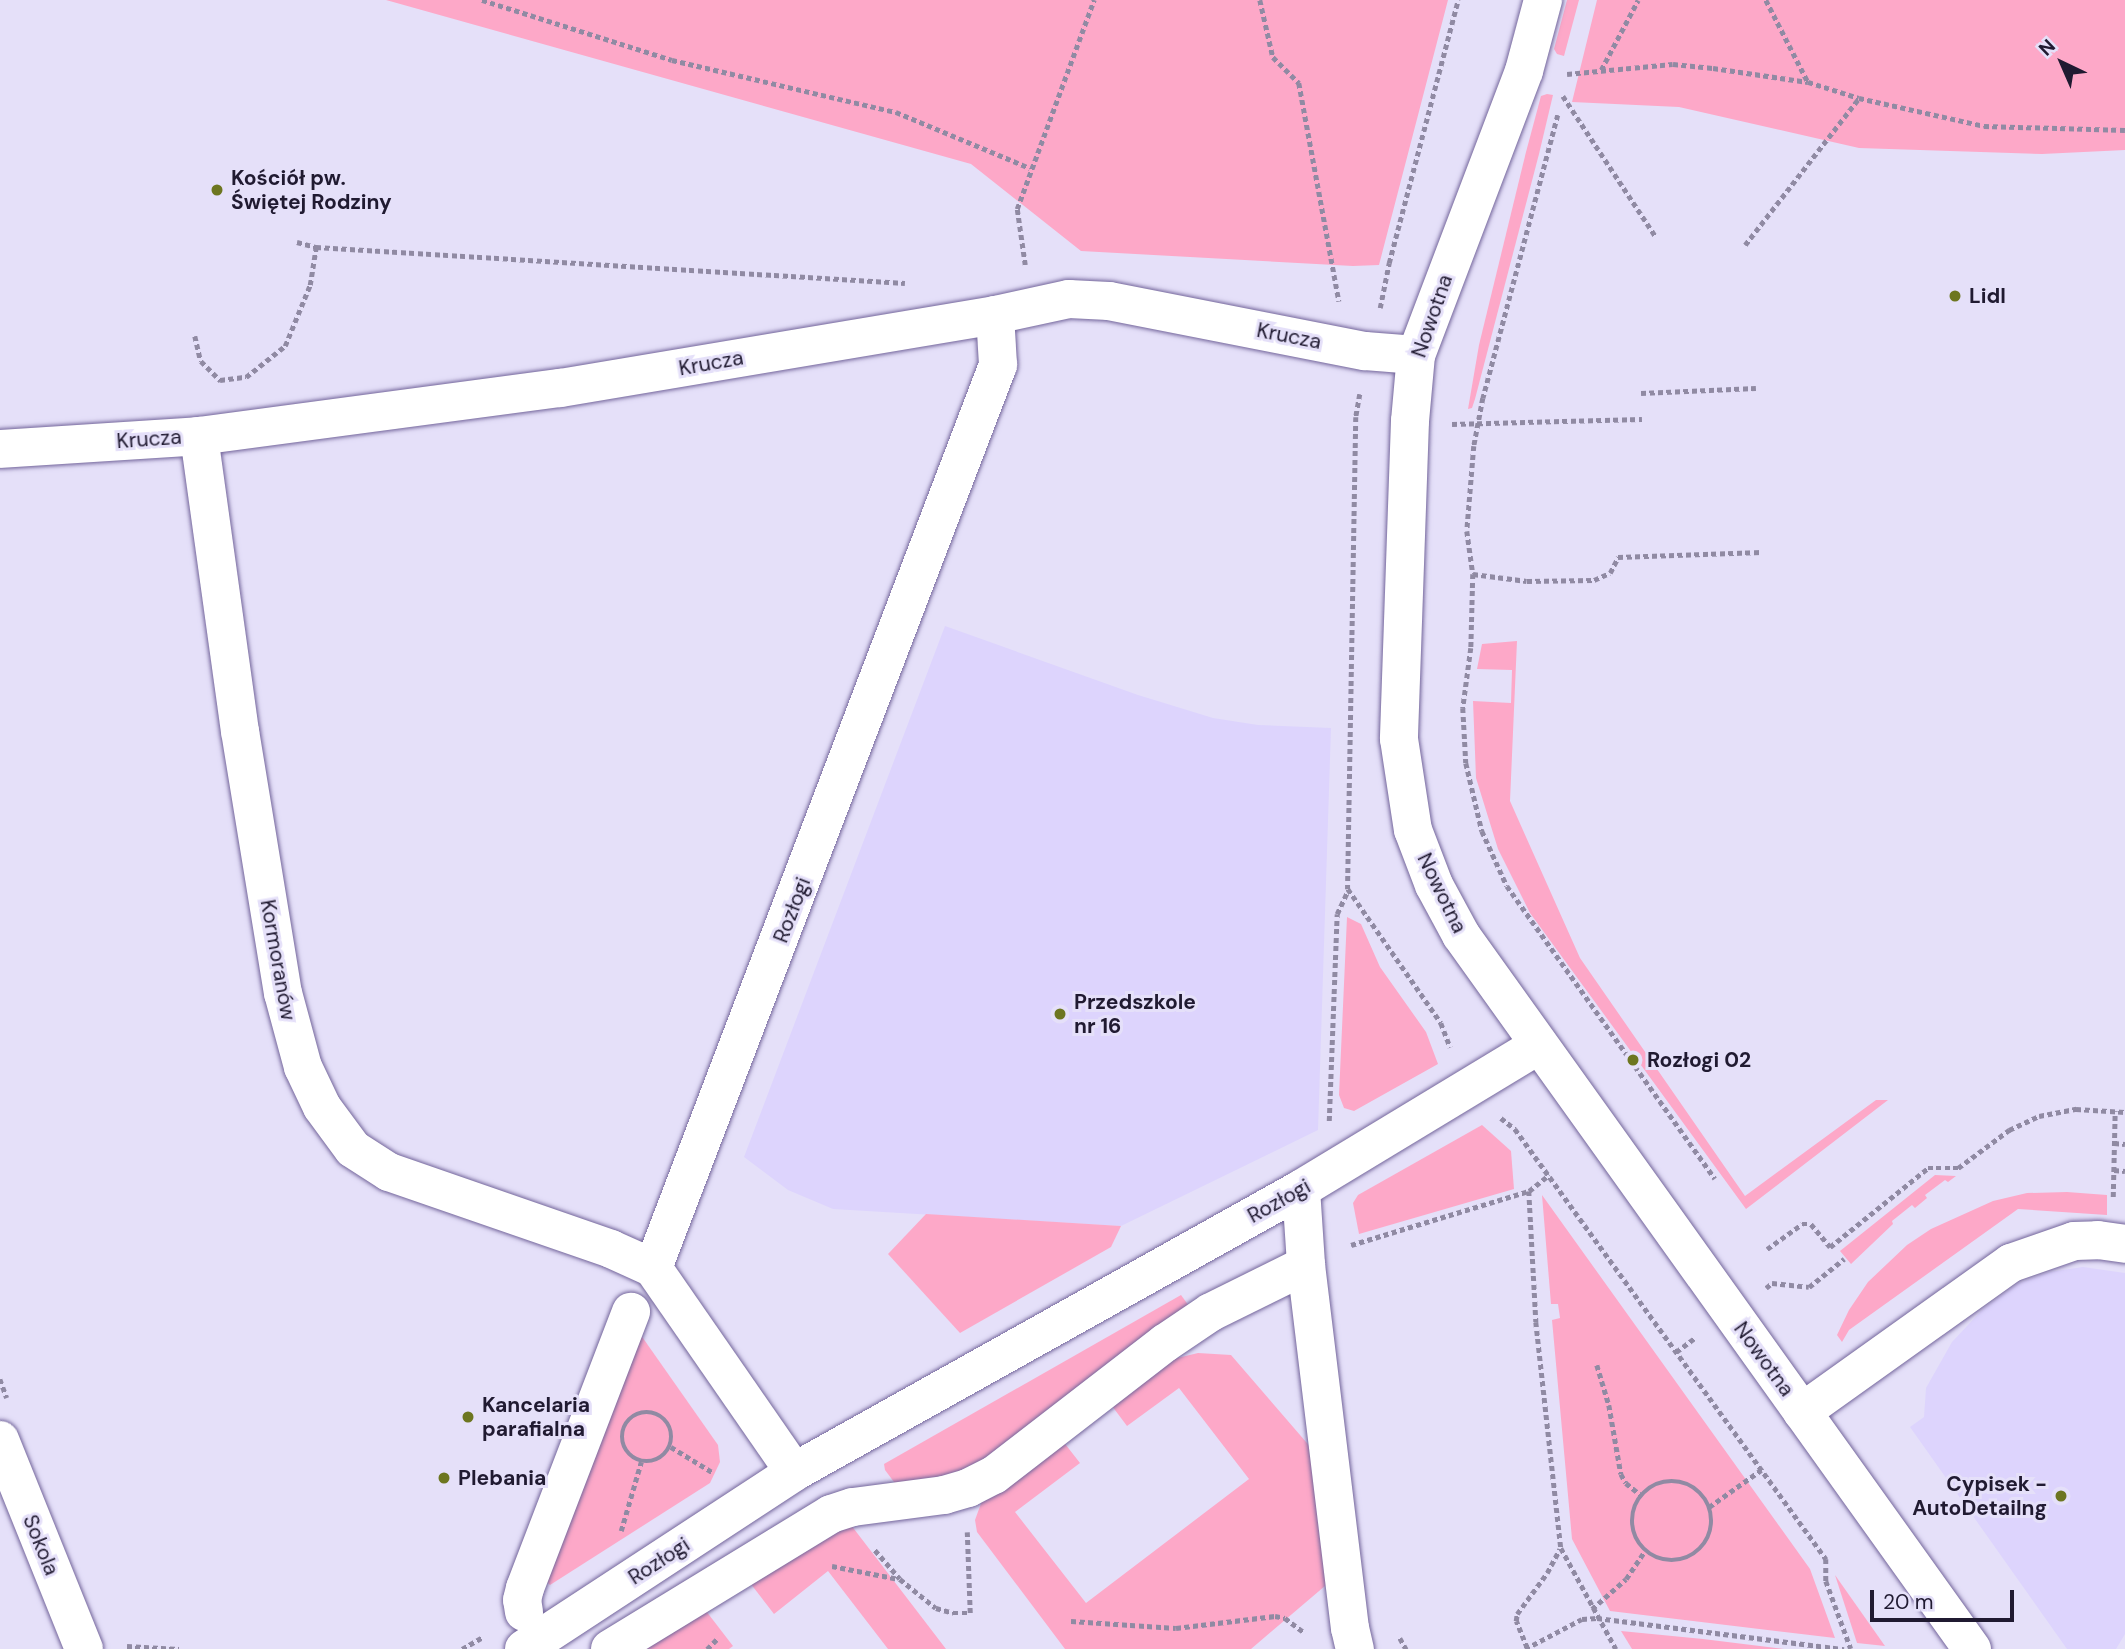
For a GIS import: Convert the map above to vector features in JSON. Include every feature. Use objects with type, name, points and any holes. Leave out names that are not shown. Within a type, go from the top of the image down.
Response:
[{"type":"street","name":"Nowotna","points":[[1543,0],[1524,71],[1416,355],[1410,421],[1399,739],[1413,830],[1434,885],[1461,935],[1972,1649]]},
{"type":"street","name":"Krucza","points":[[0,449],[199,436],[560,388],[995,315],[1069,299],[1109,301],[1365,351],[1416,355]]},
{"type":"street","name":"Rozłogi","points":[[653,1268],[998,365],[995,315]]},
{"type":"street","name":"Kormoranów","points":[[199,436],[240,731],[283,993],[303,1067],[322,1107],[353,1149],[389,1172],[611,1250],[653,1268]]},
{"type":"street","name":"Rozłogi","points":[[524,1649],[794,1472],[1301,1189],[1539,1045]]},
{"type":"street","points":[[1301,1189],[1306,1265],[1350,1628],[1355,1649]]},
{"type":"street","points":[[1802,1412],[2011,1263],[2061,1244],[2086,1239],[2119,1243]]},
{"type":"street","points":[[610,1649],[831,1514],[944,1495],[982,1482],[1199,1320],[1306,1265]]},
{"type":"street","points":[[653,1268],[794,1472]]},
{"type":"street","points":[[524,1612],[522,1600],[525,1588],[631,1312]]},
{"type":"street","name":"Sokola","points":[[0,1440],[84,1649]]},
{"type":"path","points":[[482,0],[672,60],[896,113],[1030,168]]},
{"type":"path","points":[[1260,0],[1273,57],[1299,83],[1342,312]]},
{"type":"path","points":[[1378,317],[1389,263],[1458,0]]},
{"type":"path","points":[[1601,71],[1638,0]]},
{"type":"path","points":[[1766,0],[1808,82]]},
{"type":"path","points":[[1032,307],[1017,209],[1094,1]]},
{"type":"path","points":[[1570,64],[1478,425],[1467,531],[1474,574],[1464,738],[1475,808],[1489,850],[1530,921],[1714,1180]]},
{"type":"path","points":[[1524,71],[1567,74],[1673,64],[1808,82],[1859,98],[1984,126],[2125,130]]},
{"type":"path","points":[[1563,96],[1656,237]]},
{"type":"path","points":[[1745,245],[1859,98]]},
{"type":"path","points":[[296,242],[316,247],[906,283]]},
{"type":"path","points":[[220,380],[246,377],[285,346],[310,285],[316,247]]},
{"type":"path","points":[[195,336],[201,361],[220,380],[223,391]]},
{"type":"path","points":[[1641,393],[1756,388]]},
{"type":"path","points":[[1478,425],[1642,419]]},
{"type":"path","points":[[1474,574],[1527,581],[1594,580],[1610,573],[1618,557],[1762,552]]},
{"type":"path","points":[[1329,1135],[1337,914],[1348,889]]},
{"type":"path","points":[[1767,1249],[1802,1224],[1811,1224],[1830,1247],[1928,1168],[1958,1168],[2009,1130],[2039,1116],[2076,1109],[2125,1112]]},
{"type":"path","points":[[2115,1111],[2113,1170],[2119,1243]]},
{"type":"path","points":[[2114,1143],[2125,1144]]},
{"type":"path","points":[[2113,1170],[2125,1171]]},
{"type":"path","points":[[1352,1245],[1529,1191],[1549,1175]]},
{"type":"path","points":[[1529,1191],[1536,1322],[1561,1548],[1616,1649]]},
{"type":"path","points":[[1350,1232],[1353,1258]]},
{"type":"path","points":[[1792,1286],[1809,1287],[1844,1259]]},
{"type":"path","points":[[1597,1364],[1615,1432],[1621,1474],[1626,1483],[1642,1495]]},
{"type":"path","points":[[639,1413],[658,1414],[668,1422],[673,1434],[671,1447],[659,1460],[641,1462],[626,1451],[622,1438],[628,1420],[639,1413]]},
{"type":"path","points":[[671,1447],[723,1479]]},
{"type":"path","points":[[619,1539],[641,1462]]},
{"type":"path","points":[[1709,1507],[1761,1470]]},
{"type":"path","points":[[846,1510],[900,1579],[936,1608],[953,1613],[970,1613],[966,1552],[968,1515],[982,1482]]},
{"type":"path","points":[[1678,1482],[1697,1490],[1709,1507],[1710,1533],[1695,1554],[1669,1561],[1656,1559],[1645,1551],[1634,1534],[1632,1524],[1636,1504],[1642,1495],[1659,1484],[1678,1482]]},
{"type":"path","points":[[1561,1548],[1547,1573],[1517,1614],[1516,1621],[1526,1649],[1582,1619],[1597,1618],[1844,1649]]},
{"type":"path","points":[[1592,1609],[1626,1579],[1645,1551]]},
{"type":"path","points":[[1826,1559],[1826,1581],[1850,1649]]},
{"type":"path","points":[[1071,1621],[1176,1628],[1275,1616],[1285,1618],[1293,1625]]},
{"type":"path","points":[[1394,1629],[1406,1649]]},
{"type":"shaded area","points":[[386,0],[1448,0],[1379,265],[1353,266],[1081,251],[971,164]]},
{"type":"shaded area","points":[[1567,0],[1579,0],[1564,56],[1557,54],[1554,49]]},
{"type":"shaded area","points":[[1597,0],[2125,0],[2125,150],[2042,154],[1859,148],[1679,107],[1572,102]]},
{"type":"shaded area","points":[[1553,95],[1539,154],[1475,399],[1472,408],[1468,409],[1479,345],[1526,152],[1541,96]]},
{"type":"shaded area","name":"Przedszkole nr 16","points":[[945,626],[1138,695],[1213,718],[1258,725],[1331,728],[1318,1130],[1121,1226],[833,1209],[788,1190],[744,1157]]},
{"type":"shaded area","points":[[1517,641],[1510,801],[1580,958],[1745,1196],[1876,1100],[1888,1100],[1746,1209],[1530,913],[1498,849],[1476,778],[1473,701],[1511,703],[1512,670],[1477,669],[1482,644]]},
{"type":"shaded area","points":[[1347,917],[1361,924],[1380,967],[1426,1032],[1438,1064],[1354,1111],[1344,1108],[1339,1095]]},
{"type":"shaded area","points":[[1482,1125],[1511,1151],[1514,1189],[1359,1234],[1353,1203],[1358,1195]]},
{"type":"shaded area","points":[[1935,1175],[1956,1176],[1948,1182],[1945,1180],[1925,1195],[1927,1198],[1915,1208],[1912,1205],[1892,1221],[1893,1224],[1851,1264],[1840,1251]]},
{"type":"shaded area","points":[[2027,1193],[2107,1195],[2107,1215],[2018,1209],[1849,1330],[1842,1342],[1837,1335],[1849,1310],[1868,1282],[1907,1245],[1931,1229],[1993,1201]]},
{"type":"shaded area","points":[[1542,1195],[1810,1569],[1835,1638],[1610,1611],[1572,1539],[1552,1320],[1560,1318],[1558,1304],[1551,1304]]},
{"type":"shaded area","points":[[926,1214],[1121,1226],[1111,1247],[960,1333],[888,1254]]},
{"type":"shaded area","points":[[2083,1267],[2125,1273],[2125,1634],[2116,1649],[2067,1649],[1910,1427],[1924,1417],[1926,1388],[1952,1342],[1984,1308],[2019,1283],[2049,1272]]},
{"type":"shaded area","points":[[1181,1295],[1189,1306],[972,1470],[897,1486],[885,1470],[884,1464]]},
{"type":"shaded area","points":[[638,1331],[718,1445],[720,1462],[710,1483],[550,1585],[546,1581]]},
{"type":"shaded area","points":[[1198,1353],[1231,1355],[1319,1457],[1332,1580],[1251,1649],[1065,1649],[977,1532],[975,1520],[983,1498],[1062,1440],[1080,1463],[1015,1512],[1086,1603],[1249,1479],[1179,1388],[1127,1426],[1109,1402],[1165,1361]]},
{"type":"shaded area","points":[[851,1525],[946,1649],[888,1649],[828,1571],[774,1614],[747,1579]]},
{"type":"shaded area","points":[[1835,1575],[1885,1646],[1857,1643]]},
{"type":"shaded area","points":[[703,1607],[733,1646],[729,1649],[639,1649]]},
{"type":"shaded area","points":[[1621,1631],[1703,1639],[1784,1649],[1632,1649]]},
{"type":"place","name":"Kościół pw. Świętej Rodziny","points":[[217,190]]},
{"type":"place","name":"Lidl","points":[[1955,296]]},
{"type":"place","name":"Przedszkole nr 16","points":[[1060,1014]]},
{"type":"place","name":"Rozłogi 02","points":[[1633,1060]]},
{"type":"place","name":"Kancelaria parafialna","points":[[468,1417]]},
{"type":"place","name":"Plebania","points":[[444,1478]]},
{"type":"place","name":"Cypisek - AutoDetailng","points":[[2061,1496]]}]
